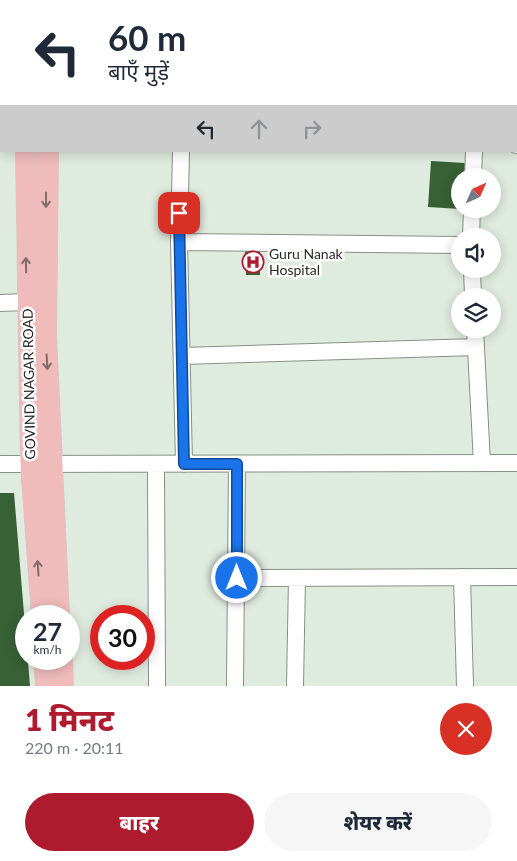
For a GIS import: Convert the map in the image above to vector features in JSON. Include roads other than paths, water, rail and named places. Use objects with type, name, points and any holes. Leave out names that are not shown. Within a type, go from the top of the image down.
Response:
[{"type":"main road","name":"GOVIND NAGAR ROAD","points":[[26,152],[31,464],[41,605]]},
{"type":"main road","name":"GOVIND NAGAR ROAD","points":[[48,152],[46,335],[58,605]]},
{"type":"main road","points":[[45,670],[46,686]]},
{"type":"main road","points":[[62,670],[63,686]]},
{"type":"street","points":[[182,152],[179,242],[184,464]]},
{"type":"street","points":[[473,168],[474,152]]},
{"type":"street","points":[[179,242],[451,245]]},
{"type":"street","points":[[0,303],[27,302]]},
{"type":"street","points":[[476,338],[482,463]]},
{"type":"street","points":[[182,356],[476,347]]},
{"type":"street","points":[[0,464],[517,463]]},
{"type":"street","points":[[156,464],[157,686]]},
{"type":"street","points":[[235,686],[237,464]]},
{"type":"street","points":[[237,578],[517,577]]},
{"type":"street","points":[[295,686],[297,578]]},
{"type":"street","points":[[462,578],[465,686]]},
{"type":"place","name":"Guru Nanak Hospital","points":[[253,262]]}]
